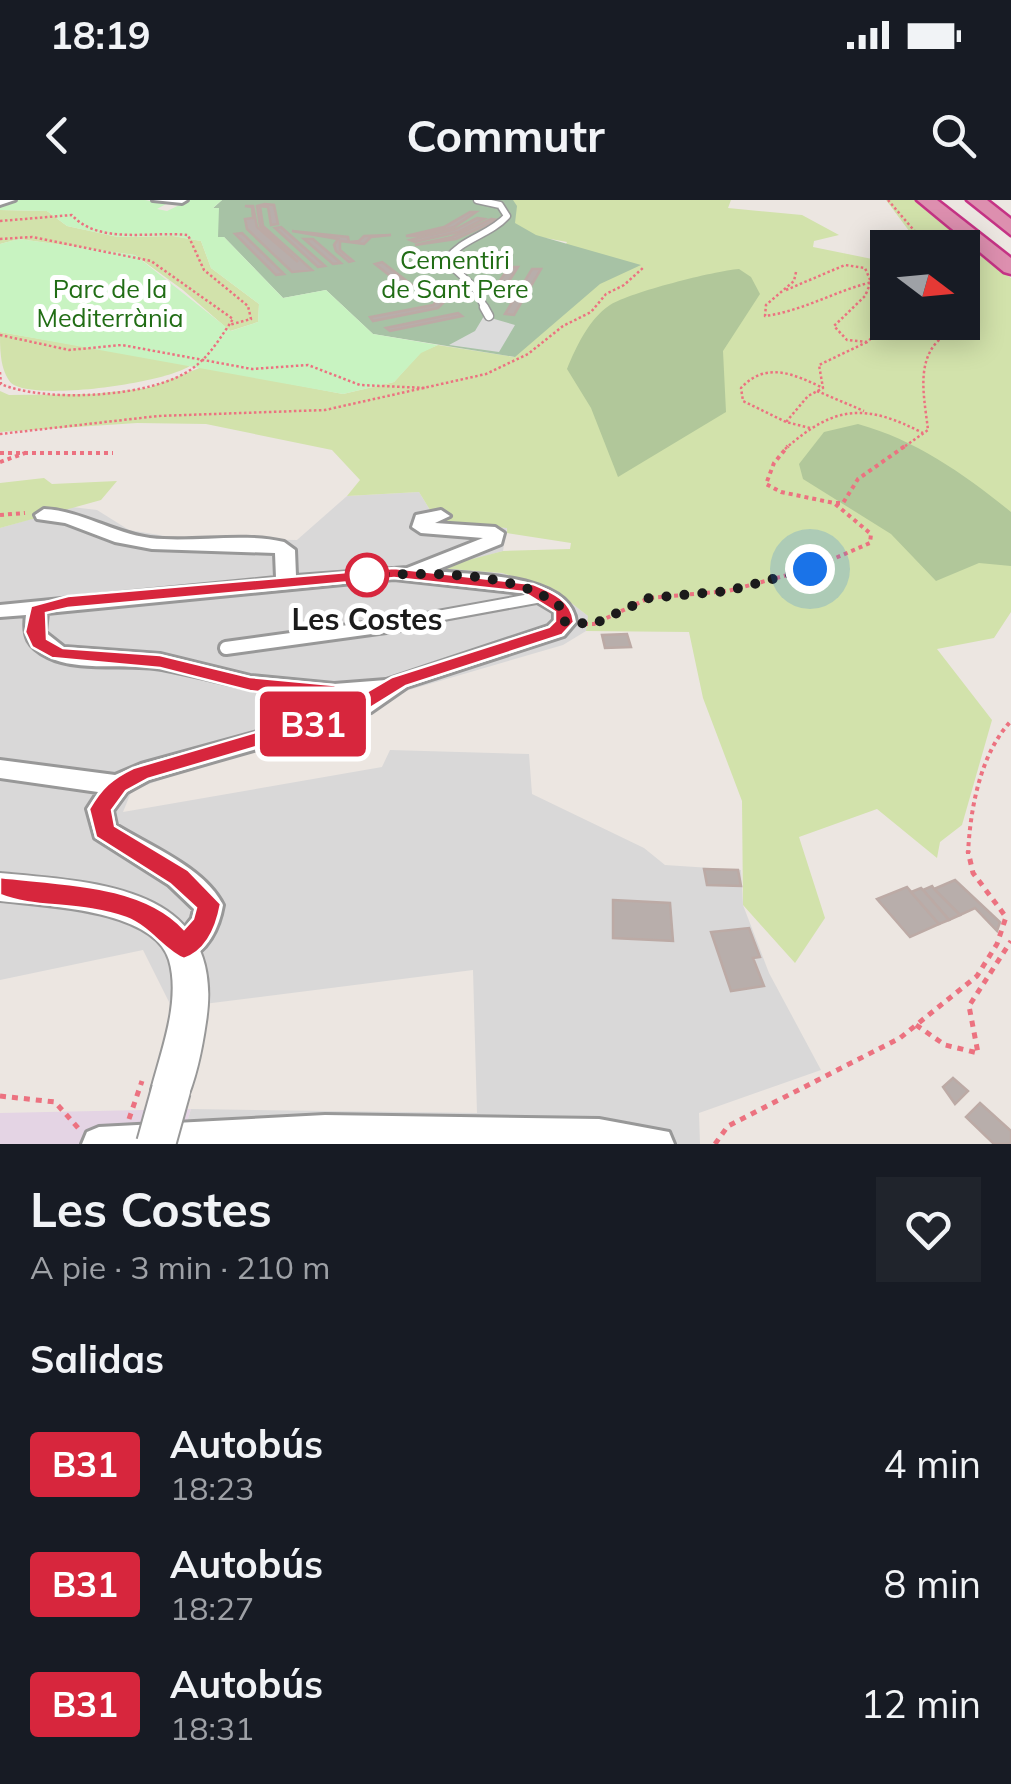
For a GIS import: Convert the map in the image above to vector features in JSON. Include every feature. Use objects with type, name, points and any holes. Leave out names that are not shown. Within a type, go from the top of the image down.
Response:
[{"type":"highway","points":[[926,200],[1011,268]]},
{"type":"highway","points":[[956,200],[1011,246]]},
{"type":"highway","points":[[976,200],[1011,228]]},
{"type":"street","points":[[0,202],[10,200]]},
{"type":"street","points":[[158,200],[182,200]]},
{"type":"street","points":[[44,515],[79,518],[104,532],[137,542],[277,546],[286,550],[286,582]]},
{"type":"street","points":[[411,574],[494,540],[495,534],[484,530],[421,527],[423,519],[441,516]]},
{"type":"street","points":[[3,614],[68,602],[411,574],[526,587],[547,596],[564,610],[565,622],[556,631],[334,704],[118,785],[100,809],[104,831],[179,877],[209,904],[205,924],[184,948]]},
{"type":"street","points":[[38,610],[34,632],[39,642],[59,654],[160,662],[334,704]]},
{"type":"street","points":[[0,769],[118,785]]},
{"type":"street","points":[[0,887],[91,899],[135,910],[168,929],[184,948],[189,964],[187,1014],[127,1143],[325,1132],[511,1140],[598,1136],[658,1144]]},
{"type":"lane","points":[[478,200],[500,205],[507,216],[502,224],[454,249],[446,260],[474,287],[488,316]]},
{"type":"lane","points":[[226,648],[290,636],[445,618],[547,596]]},
{"type":"path","points":[[888,200],[913,230]]},
{"type":"path","points":[[0,221],[72,214],[82,227],[188,236],[204,270],[248,306],[252,319],[229,325]]},
{"type":"path","points":[[0,239],[32,237],[151,260],[233,319],[191,370],[162,380],[122,389],[74,393],[12,392],[1,384],[0,372]]},
{"type":"path","points":[[786,290],[808,286],[829,268],[854,263],[865,268],[870,278]]},
{"type":"path","points":[[0,434],[158,416],[325,410],[486,374],[528,354],[563,326],[591,312],[606,294],[624,285],[626,279],[644,267]]},
{"type":"path","points":[[796,272],[786,290],[766,305],[766,316],[794,312],[870,282]]},
{"type":"path","points":[[867,342],[851,342],[838,336],[834,326],[870,286]]},
{"type":"path","points":[[0,335],[69,350],[122,346],[252,368],[308,364],[360,385],[430,388]]},
{"type":"path","points":[[823,388],[819,365],[830,356],[853,354],[870,339]]},
{"type":"path","points":[[835,504],[843,503],[858,479],[928,430],[924,363],[936,340]]},
{"type":"path","points":[[812,428],[756,411],[743,401],[741,388],[748,378],[772,370],[796,374],[823,388]]},
{"type":"path","points":[[786,422],[808,396],[823,388]]},
{"type":"path","points":[[818,391],[870,414]]},
{"type":"path","points":[[565,622],[594,624],[649,598],[728,591],[810,569],[870,543],[871,534],[835,504],[813,496],[775,493],[766,484],[770,464],[834,414],[899,419],[923,433]]},
{"type":"path","points":[[0,462],[32,451]]},
{"type":"path","points":[[0,453],[113,453]]},
{"type":"path","points":[[0,516],[44,515]]},
{"type":"path","points":[[714,1144],[728,1126],[900,1038],[976,976],[997,944],[1006,918],[970,866],[973,809],[995,739],[1011,722]]},
{"type":"path","points":[[916,1025],[945,1045],[978,1054],[969,1006],[1011,941]]},
{"type":"path","points":[[127,1143],[159,1078]]},
{"type":"path","points":[[0,1096],[48,1098],[66,1107],[79,1128],[81,1144]]},
{"type":"shaded area","points":[[484,316],[515,325],[499,352],[449,345],[475,331]]},
{"type":"shaded area","points":[[419,492],[438,523],[507,528],[503,551],[442,568],[502,573],[552,588],[588,616],[586,631],[563,645],[402,692],[357,722],[203,765],[132,790],[123,812],[382,767],[390,750],[529,754],[532,794],[644,848],[665,865],[741,870],[743,905],[769,973],[821,1070],[699,1113],[700,1144],[180,1144],[191,1109],[477,1113],[473,970],[172,1008],[143,950],[0,980],[0,528],[72,507],[97,510],[129,530],[183,539],[297,540],[347,496]]},
{"type":"shaded area","points":[[191,1109],[180,1144],[0,1144],[0,1113]]},
{"type":"green space","name":"Parc de la Mediterrània","points":[[145,200],[166,204],[157,209],[167,211],[190,200],[222,200],[213,208],[219,208],[218,237],[224,237],[283,298],[326,290],[373,334],[438,345],[421,353],[394,382],[343,394],[0,332],[0,244],[19,239],[135,255],[231,331],[258,322],[259,304],[211,268],[201,241],[173,236],[118,237],[67,226],[47,211],[0,210],[0,203]]},
{"type":"green space","name":"Cementiri de Sant Pere","points":[[222,200],[513,200],[517,206],[515,223],[536,235],[641,265],[600,284],[515,357],[373,334],[326,290],[283,298],[224,237],[218,237],[212,209]]},
{"type":"green space","points":[[507,200],[731,200],[728,208],[802,215],[839,235],[814,241],[813,247],[870,259],[870,340],[980,340],[980,252],[1011,278],[1011,612],[994,638],[937,649],[992,720],[962,825],[940,842],[937,858],[877,809],[799,837],[825,918],[795,963],[743,905],[742,801],[703,698],[689,632],[586,631],[588,616],[552,588],[502,573],[438,568],[503,551],[570,549],[571,543],[507,533],[507,528],[438,523],[419,492],[347,496],[360,480],[332,450],[206,424],[137,423],[0,432],[0,391],[9,395],[93,394],[148,388],[202,367],[343,394],[394,382],[421,352],[438,345],[514,357],[523,324],[567,242],[513,232]]},
{"type":"green space","points":[[886,200],[918,200],[954,230],[908,230]]},
{"type":"green space","points":[[0,210],[47,211],[67,226],[118,237],[173,236],[201,241],[211,268],[259,304],[258,322],[230,331],[135,255],[19,239],[0,244]]},
{"type":"green space","points":[[739,269],[751,277],[760,294],[723,351],[726,412],[618,477],[591,408],[567,369],[584,334],[602,311],[621,300],[673,283]]},
{"type":"green space","points":[[0,332],[191,365],[156,378],[101,388],[24,388],[11,383],[5,372]]},
{"type":"green space","points":[[858,424],[900,439],[939,460],[1011,512],[1011,566],[979,563],[936,581],[891,534],[803,479],[799,464],[824,432]]},
{"type":"green space","points":[[44,478],[52,484],[117,481],[101,500],[0,528],[0,483]]},
{"type":"building","points":[[274,205],[278,224],[271,225],[268,207],[260,206],[263,226],[312,270],[292,272],[247,229],[245,219],[253,218],[252,207],[245,206],[253,206],[257,227],[298,262],[260,226],[257,206]]},
{"type":"building","points":[[476,212],[454,227],[406,236],[444,227]]},
{"type":"building","points":[[477,218],[484,219],[458,232],[410,240],[456,229]]},
{"type":"building","points":[[491,219],[498,220],[456,239],[415,245],[452,237]]},
{"type":"building","points":[[281,227],[325,266],[318,267],[275,228]]},
{"type":"building","points":[[292,231],[348,237],[349,242],[364,236],[391,235],[371,237],[364,244],[340,241],[340,250],[353,261],[349,262],[336,251],[338,239]]},
{"type":"building","points":[[242,233],[284,274],[276,275],[235,234]]},
{"type":"building","points":[[304,239],[313,239],[341,263],[333,264]]},
{"type":"building","points":[[382,262],[412,285],[404,287],[375,264]]},
{"type":"building","points":[[509,267],[518,267],[502,292],[493,291]]},
{"type":"building","points":[[532,269],[541,269],[514,315],[505,314]]},
{"type":"building","points":[[445,291],[454,292],[438,308],[373,321],[370,317],[433,305]]},
{"type":"building","points":[[458,313],[462,316],[390,331],[386,328]]},
{"type":"building","points":[[627,634],[631,647],[605,648],[602,635]]},
{"type":"building","points":[[704,869],[738,870],[741,886],[707,885]]},
{"type":"building","points":[[955,880],[1000,922],[997,931],[975,908],[960,915],[934,889]]},
{"type":"building","points":[[932,886],[960,915],[949,920],[923,890]]},
{"type":"building","points":[[907,887],[939,924],[910,937],[877,899]]},
{"type":"building","points":[[921,888],[949,920],[939,924],[911,892]]},
{"type":"building","points":[[613,900],[670,903],[673,941],[613,938]]},
{"type":"building","points":[[749,928],[760,957],[753,958],[764,986],[731,991],[711,932]]},
{"type":"building","points":[[953,1078],[968,1091],[955,1104],[943,1087]]},
{"type":"building","points":[[980,1103],[1011,1131],[1011,1144],[994,1144],[966,1117]]},
{"type":"bus line","name":"B31","points":[[0,887],[91,899],[135,910],[168,929],[184,948],[205,924],[209,904],[179,877],[104,831],[100,809],[118,785],[141,774],[322,722],[363,706],[388,686],[556,631],[565,622],[564,610],[547,596],[526,587],[394,573],[68,602],[38,610],[34,632],[39,642],[59,654],[160,662],[250,684],[344,694],[347,699],[340,711]]},
{"type":"place","name":"Les Costes","points":[[367,575]]},
{"type":"route","points":[[367,575],[464,578],[526,587],[547,596],[564,610],[565,622],[594,624],[649,598],[728,591],[810,569]]}]
